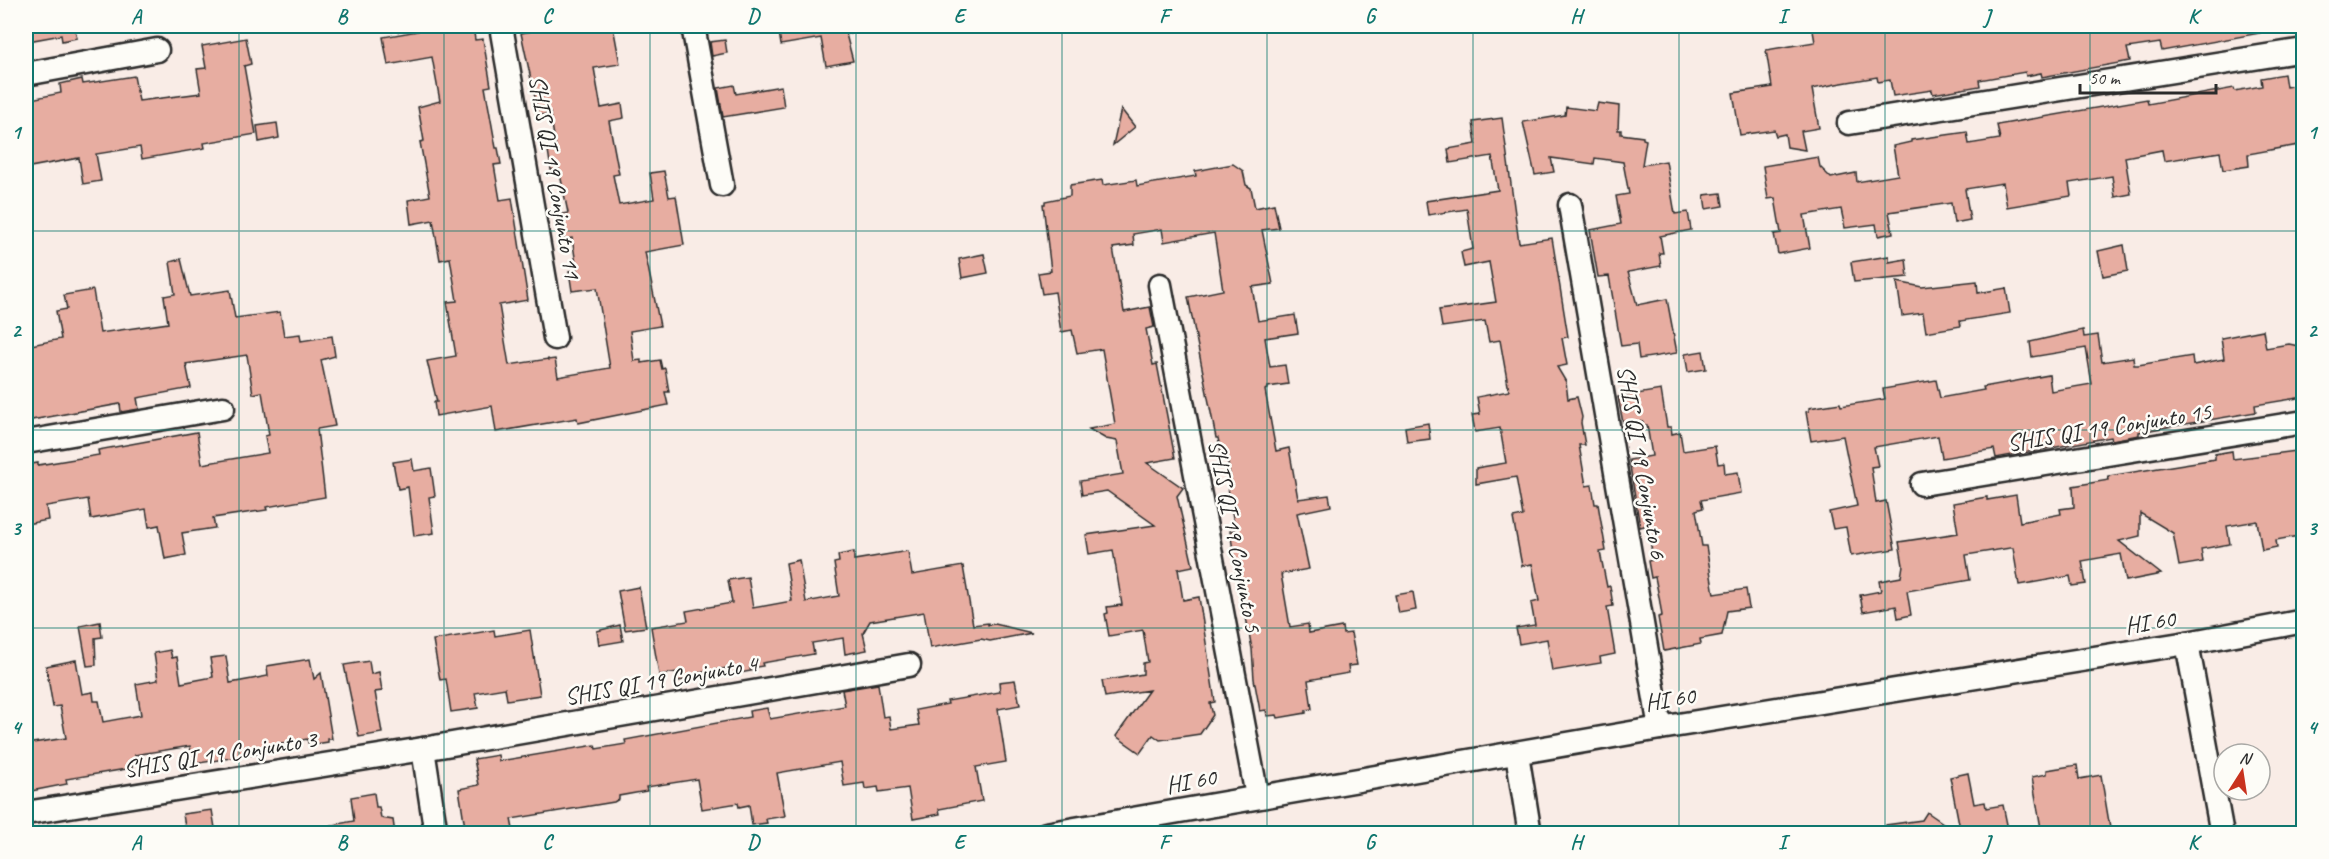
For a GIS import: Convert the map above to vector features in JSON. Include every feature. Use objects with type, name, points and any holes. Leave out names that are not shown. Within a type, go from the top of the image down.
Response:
[{"type":"street","name":"SHIS QI 19 Conjunto 11","points":[[501,26],[555,338]]},
{"type":"street","points":[[693,26],[722,185]]},
{"type":"street","points":[[26,74],[157,50]]},
{"type":"street","points":[[1849,123],[2304,50]]},
{"type":"street","name":"SHIS QI 19 Conjunto 6","points":[[1570,205],[1660,728]]},
{"type":"street","name":"SHIS QI 19 Conjunto 5","points":[[1160,285],[1257,796]]},
{"type":"street","points":[[26,442],[224,408]]},
{"type":"street","name":"SHIS QI 19 Conjunto 15","points":[[1922,484],[2304,422]]},
{"type":"street","name":"HI 60","points":[[1046,834],[1257,796],[2187,643],[2304,621]]},
{"type":"street","points":[[2187,643],[2222,834]]},
{"type":"street","name":"SHIS QI 19 Conjunto 4","points":[[423,749],[909,665]]},
{"type":"street","points":[[423,749],[436,834]]},
{"type":"street","name":"SHIS QI 19 Conjunto 3","points":[[26,813],[423,749]]},
{"type":"street","points":[[1517,754],[1530,834]]},
{"type":"building","points":[[26,26],[74,26],[77,38],[62,41],[61,35],[28,41]]},
{"type":"building","points":[[417,26],[473,26],[475,40],[483,39],[491,86],[485,87],[501,164],[494,165],[500,200],[512,198],[528,300],[499,305],[509,365],[555,359],[558,377],[610,368],[597,288],[572,291],[569,271],[577,270],[572,238],[560,240],[556,215],[568,213],[559,169],[551,170],[548,150],[556,148],[550,113],[539,116],[521,33],[562,26],[613,26],[620,64],[594,68],[601,108],[622,104],[624,118],[609,121],[619,174],[613,175],[619,205],[654,199],[650,173],[664,171],[669,197],[676,196],[684,245],[645,252],[660,326],[630,331],[634,361],[641,360],[641,363],[660,360],[662,369],[665,368],[669,392],[665,392],[668,405],[578,423],[577,418],[496,432],[492,406],[436,416],[434,402],[437,402],[427,361],[456,356],[447,302],[457,301],[450,258],[440,260],[433,220],[411,224],[408,200],[430,196],[420,142],[424,141],[418,107],[440,101],[432,57],[388,65],[383,37],[418,31]]},
{"type":"building","points":[[778,26],[850,26],[850,33],[846,34],[853,61],[826,66],[821,38],[781,45]]},
{"type":"building","points":[[1815,26],[1860,26],[1861,35],[1921,26],[2259,26],[2260,33],[2162,51],[2160,43],[2127,48],[2130,61],[2042,77],[2041,73],[2026,76],[2025,72],[1979,80],[1980,86],[1933,94],[1932,90],[1893,96],[1890,80],[1878,82],[1877,77],[1836,84],[1812,89],[1819,128],[1801,131],[1805,150],[1787,147],[1785,134],[1776,136],[1774,130],[1740,135],[1733,93],[1772,87],[1766,50],[1815,42],[1813,31],[1816,30]]},
{"type":"building","points":[[246,38],[251,64],[244,66],[256,134],[204,143],[205,148],[142,159],[140,147],[96,154],[101,181],[83,184],[79,158],[30,167],[26,149],[26,100],[61,93],[60,84],[82,79],[83,84],[134,76],[139,101],[201,93],[197,69],[206,68],[202,46]]},
{"type":"building","points":[[725,40],[727,53],[712,56],[710,42]]},
{"type":"building","points":[[2284,74],[2286,87],[2304,84],[2304,144],[2248,154],[2249,166],[2223,170],[2220,152],[2164,161],[2162,150],[2125,157],[2131,194],[2115,197],[2112,176],[2069,183],[2071,196],[2007,207],[2003,183],[1965,189],[1970,220],[1954,223],[1951,203],[1889,212],[1893,233],[1878,236],[1876,224],[1845,228],[1841,209],[1804,215],[1810,248],[1778,254],[1774,234],[1781,233],[1775,198],[1768,199],[1763,166],[1818,157],[1820,167],[1831,178],[1856,173],[1857,182],[1898,175],[1893,146],[1911,142],[1911,140],[1967,132],[1969,144],[2000,139],[1997,125],[2147,99],[2148,104],[2234,88],[2235,91],[2262,86],[2261,78]]},
{"type":"building","points":[[734,85],[736,94],[781,86],[784,107],[723,117],[718,88]]},
{"type":"building","points":[[1598,103],[1619,106],[1618,130],[1621,130],[1621,134],[1643,137],[1646,140],[1642,165],[1666,161],[1675,214],[1688,212],[1691,230],[1660,236],[1663,253],[1659,253],[1661,266],[1628,272],[1637,305],[1667,299],[1677,353],[1639,359],[1637,344],[1621,346],[1609,276],[1598,277],[1590,230],[1621,224],[1616,196],[1629,194],[1623,162],[1595,158],[1594,164],[1551,158],[1554,172],[1535,175],[1523,122],[1565,115],[1566,107],[1596,111]]},
{"type":"building","points":[[1121,109],[1135,127],[1113,145]]},
{"type":"building","points":[[1502,118],[1519,243],[1552,238],[1568,337],[1562,338],[1567,365],[1557,367],[1566,382],[1568,399],[1577,397],[1582,417],[1585,445],[1579,445],[1586,486],[1592,485],[1595,504],[1598,504],[1606,551],[1600,552],[1613,606],[1607,607],[1615,654],[1600,657],[1601,663],[1552,671],[1547,639],[1519,644],[1516,628],[1535,625],[1531,603],[1539,601],[1532,564],[1522,566],[1513,518],[1523,516],[1516,477],[1476,484],[1476,468],[1506,463],[1500,428],[1475,432],[1472,415],[1480,414],[1477,397],[1509,391],[1500,340],[1489,342],[1485,321],[1442,327],[1439,310],[1496,302],[1489,262],[1464,267],[1461,252],[1473,249],[1467,209],[1428,215],[1426,201],[1498,190],[1492,156],[1450,163],[1448,149],[1476,144],[1473,122]]},
{"type":"building","points":[[277,123],[279,138],[259,142],[257,126]]},
{"type":"building","points":[[1233,164],[1243,171],[1246,185],[1251,188],[1255,208],[1274,204],[1279,228],[1262,230],[1273,284],[1252,287],[1258,321],[1295,315],[1298,333],[1265,338],[1270,367],[1285,365],[1288,384],[1268,387],[1265,390],[1276,451],[1289,448],[1298,499],[1329,495],[1331,506],[1297,513],[1309,569],[1281,574],[1290,627],[1308,624],[1309,633],[1342,627],[1343,634],[1351,633],[1357,665],[1348,666],[1349,673],[1308,680],[1312,709],[1306,710],[1306,713],[1278,718],[1277,715],[1267,716],[1266,710],[1260,711],[1254,679],[1252,649],[1243,601],[1241,601],[1230,531],[1235,530],[1227,482],[1231,482],[1226,451],[1221,452],[1218,438],[1216,438],[1188,297],[1223,290],[1214,233],[1164,242],[1162,229],[1133,234],[1134,245],[1113,248],[1124,312],[1150,307],[1154,327],[1146,329],[1153,365],[1157,364],[1175,458],[1147,463],[1183,488],[1177,496],[1193,566],[1178,569],[1183,600],[1199,597],[1215,702],[1210,703],[1213,715],[1200,734],[1160,740],[1153,735],[1140,753],[1116,736],[1149,690],[1105,697],[1102,681],[1143,674],[1143,663],[1148,662],[1143,630],[1109,636],[1105,614],[1108,613],[1107,607],[1122,605],[1113,550],[1089,554],[1086,535],[1155,525],[1107,491],[1082,495],[1080,481],[1123,474],[1117,441],[1106,439],[1089,429],[1115,424],[1102,349],[1077,353],[1072,330],[1061,332],[1055,292],[1042,294],[1038,273],[1051,271],[1043,204],[1045,201],[1070,196],[1070,185],[1102,180],[1103,185],[1136,180],[1137,186],[1196,176],[1195,171]]},
{"type":"building","points":[[1721,193],[1723,206],[1706,209],[1704,195]]},
{"type":"building","points":[[2124,245],[2128,271],[2103,276],[2098,251]]},
{"type":"building","points":[[984,254],[988,273],[962,278],[959,259]]},
{"type":"building","points":[[1889,256],[1889,262],[1906,259],[1908,277],[1854,282],[1851,262]]},
{"type":"building","points":[[181,259],[190,296],[230,290],[235,318],[280,312],[284,336],[300,334],[301,341],[332,336],[335,356],[321,360],[335,426],[317,429],[325,497],[266,507],[267,510],[213,518],[215,528],[182,533],[186,555],[165,559],[159,525],[149,527],[146,509],[91,519],[88,499],[46,506],[48,520],[26,524],[26,465],[99,455],[98,450],[197,432],[202,464],[268,453],[265,436],[269,435],[262,392],[253,394],[247,355],[186,364],[191,388],[137,398],[139,409],[121,412],[120,404],[26,421],[26,357],[28,356],[26,346],[61,339],[56,311],[67,309],[64,295],[93,290],[100,333],[168,323],[164,296],[175,294],[170,262]]},
{"type":"building","points":[[1977,281],[1978,293],[2006,288],[2010,313],[1960,321],[1961,326],[1926,332],[1923,313],[1902,316],[1897,282],[1922,287]]},
{"type":"building","points":[[2083,330],[2084,337],[2098,335],[2102,362],[2133,357],[2134,365],[2138,365],[2192,356],[2193,365],[2224,359],[2221,338],[2263,330],[2266,348],[2289,344],[2304,347],[2304,397],[2255,405],[2256,412],[2139,432],[2139,435],[2112,440],[2111,437],[1996,458],[1994,449],[1942,458],[1938,436],[1874,447],[1878,466],[1871,467],[1876,503],[1886,501],[1895,549],[1851,556],[1846,527],[1833,529],[1829,512],[1857,506],[1843,436],[1811,441],[1806,412],[1809,408],[1885,399],[1883,389],[1936,380],[1940,398],[1984,390],[1983,387],[2049,375],[2051,391],[2092,384],[2086,348],[2032,357],[2030,342]]},
{"type":"building","points":[[1703,351],[1706,369],[1688,372],[1685,354]]},
{"type":"building","points":[[1661,390],[1667,427],[1671,427],[1672,434],[1680,432],[1683,451],[1715,446],[1718,464],[1724,463],[1725,474],[1738,472],[1741,493],[1701,500],[1703,508],[1696,510],[1702,546],[1706,546],[1714,594],[1746,589],[1749,608],[1727,611],[1722,635],[1700,639],[1701,644],[1664,651],[1658,617],[1662,616],[1659,597],[1655,577],[1651,578],[1648,561],[1653,560],[1648,525],[1640,527],[1629,460],[1652,456],[1647,425],[1643,426],[1643,422],[1637,421],[1623,423],[1618,397]]},
{"type":"building","points":[[1428,423],[1430,439],[1407,442],[1405,427]]},
{"type":"building","points":[[2304,450],[2304,535],[2276,540],[2277,547],[2262,550],[2257,521],[2227,526],[2230,544],[2201,549],[2203,562],[2179,566],[2173,533],[2140,513],[2140,536],[2119,541],[2161,574],[2126,581],[2121,554],[2082,561],[2086,584],[2072,586],[2070,576],[2019,585],[2013,548],[2010,548],[1966,555],[1970,580],[1907,591],[1911,615],[1898,618],[1896,606],[1863,612],[1860,595],[1881,591],[1879,581],[1901,577],[1903,565],[1899,542],[1958,533],[1953,503],[2016,495],[2020,522],[2061,514],[2060,509],[2074,507],[2073,486],[2109,480],[2108,476],[2215,459],[2215,454],[2232,451],[2233,459]]},
{"type":"building","points":[[412,459],[414,471],[431,468],[435,496],[429,497],[434,533],[414,536],[408,487],[398,489],[393,462]]},
{"type":"building","points":[[908,551],[912,575],[963,566],[973,625],[988,623],[988,625],[995,624],[1032,633],[990,641],[981,639],[930,648],[924,612],[870,621],[863,633],[867,650],[845,654],[843,638],[812,643],[814,654],[762,663],[763,666],[750,668],[751,671],[729,675],[727,668],[698,673],[699,677],[678,681],[677,672],[659,675],[651,627],[688,621],[686,611],[732,603],[728,580],[748,577],[753,608],[792,601],[786,563],[799,560],[806,602],[839,596],[834,563],[839,562],[838,555],[854,552],[854,560]]},
{"type":"building","points":[[639,587],[646,627],[625,630],[618,591]]},
{"type":"building","points":[[1413,592],[1416,610],[1399,613],[1395,595]]},
{"type":"building","points":[[100,622],[102,637],[95,638],[96,665],[87,666],[80,626]]},
{"type":"building","points":[[620,625],[623,641],[599,645],[597,631]]},
{"type":"building","points":[[494,630],[495,636],[530,630],[540,695],[507,700],[505,688],[475,693],[478,708],[451,712],[446,679],[440,680],[433,640]]},
{"type":"building","points":[[170,650],[172,658],[177,657],[181,683],[213,677],[210,658],[226,656],[230,683],[268,676],[267,666],[310,659],[314,679],[321,673],[332,739],[328,739],[328,742],[309,745],[307,739],[268,746],[269,752],[193,764],[190,746],[135,755],[136,764],[132,765],[132,768],[66,779],[67,784],[26,792],[26,744],[66,738],[60,706],[53,707],[46,666],[76,660],[82,694],[93,692],[94,701],[99,701],[103,722],[141,715],[136,684],[158,680],[154,653]]},
{"type":"building","points":[[369,661],[371,674],[379,672],[382,691],[375,692],[382,733],[359,737],[344,665]]},
{"type":"building","points":[[1015,680],[1020,705],[998,709],[1006,762],[976,767],[982,801],[939,809],[940,814],[913,819],[908,788],[879,792],[878,787],[865,789],[864,783],[844,786],[840,762],[777,773],[785,816],[766,819],[767,823],[752,825],[749,805],[739,807],[738,803],[702,809],[697,779],[646,787],[647,791],[619,796],[619,799],[614,802],[511,819],[513,829],[488,834],[466,834],[459,789],[479,785],[474,759],[498,755],[499,761],[595,745],[596,749],[626,744],[625,740],[750,717],[749,711],[767,708],[770,719],[845,706],[842,690],[878,684],[883,717],[889,716],[891,729],[919,725],[916,710],[948,704],[947,701],[1000,692],[999,682]]},
{"type":"building","points":[[2077,765],[2079,779],[2101,775],[2111,834],[2042,834],[2032,777],[2047,774],[2047,770]]},
{"type":"building","points":[[1968,773],[1974,804],[1985,802],[1986,808],[2003,805],[2009,834],[1961,834],[1950,777]]},
{"type":"building","points":[[374,793],[376,807],[379,807],[381,818],[393,820],[395,834],[328,834],[327,826],[354,821],[351,797]]},
{"type":"building","points":[[212,810],[216,834],[186,834],[183,814]]},
{"type":"building","points":[[1927,812],[1959,834],[1887,834],[1886,825],[1922,820]]}]
